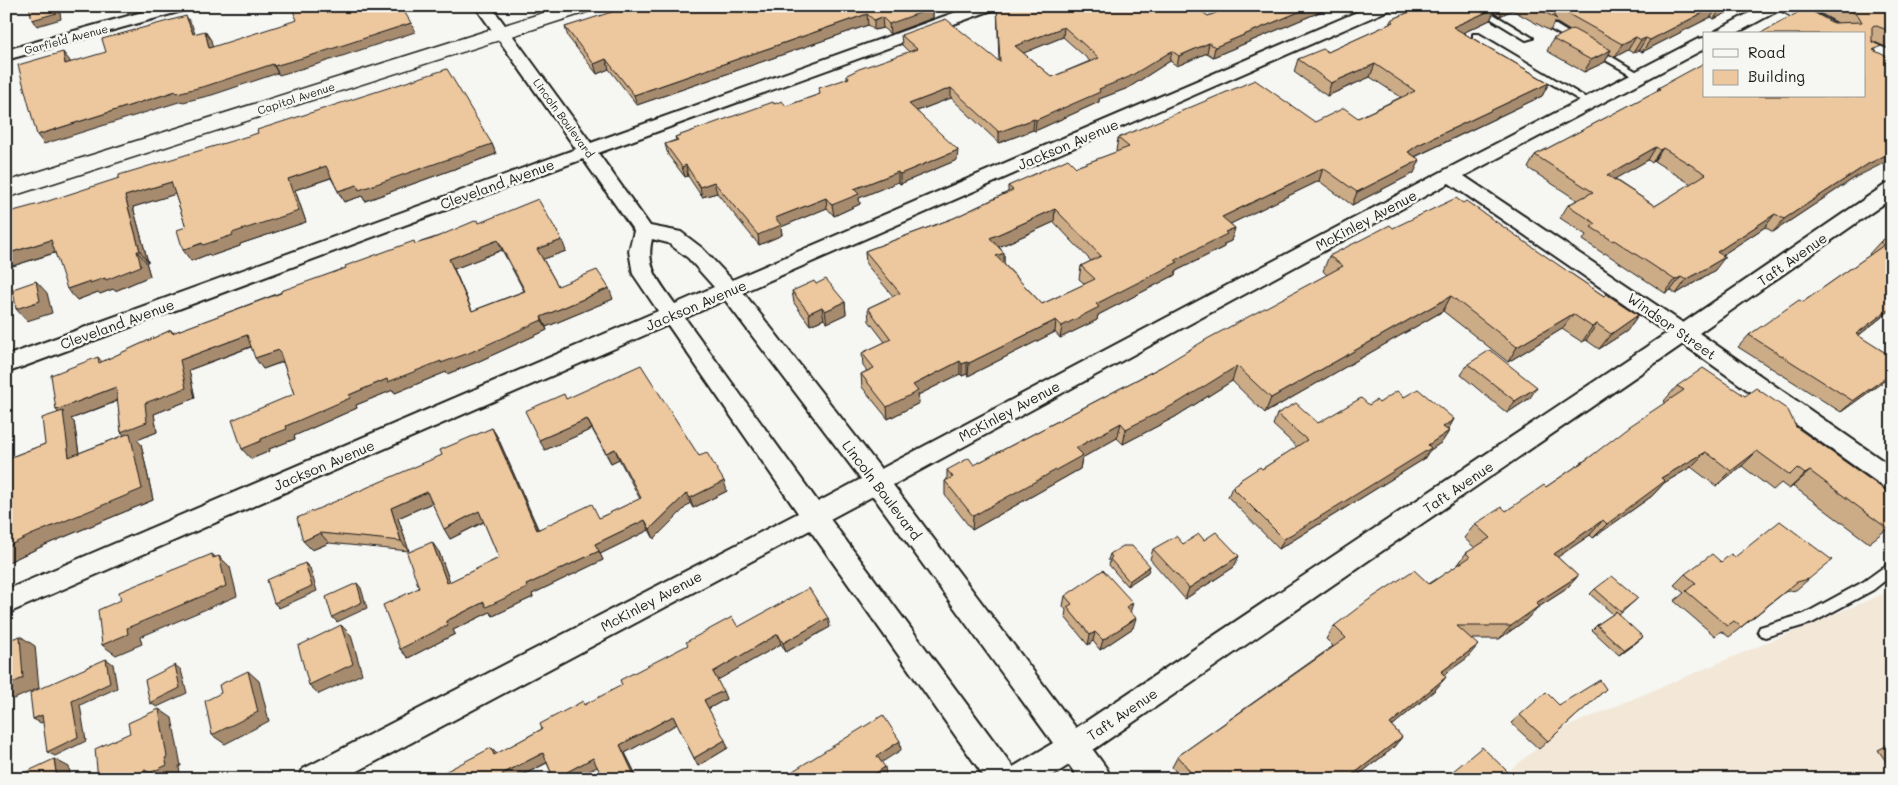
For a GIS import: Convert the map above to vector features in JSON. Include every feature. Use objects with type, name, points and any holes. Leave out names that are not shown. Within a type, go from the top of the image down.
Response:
[{"type":"main road","name":"Capitol Avenue","points":[[6,190],[586,6]]},
{"type":"main road","points":[[1786,6],[1837,32]]},
{"type":"main road","points":[[1866,47],[1892,59]]},
{"type":"street","name":"Garfield Avenue","points":[[6,55],[183,6]]},
{"type":"street","name":"Lincoln Boulevard","points":[[483,6],[644,230],[674,237],[695,253],[730,291],[876,482],[1097,779]]},
{"type":"street","name":"Cleveland Avenue","points":[[6,364],[989,6]]},
{"type":"street","name":"Jackson Avenue","points":[[6,602],[730,291],[1385,6]]},
{"type":"street","points":[[1726,32],[1775,6]]},
{"type":"street","name":"McKinley Avenue","points":[[313,779],[814,516],[1450,174],[1703,44]]},
{"type":"street","name":"Windsor Street","points":[[1450,174],[1684,334],[1892,480]]},
{"type":"street","name":"Taft Avenue","points":[[1020,779],[1073,747],[1684,334],[1892,189]]},
{"type":"street","points":[[644,230],[639,251],[643,274],[814,516],[1004,779]]},
{"type":"lane","points":[[1474,6],[1529,38]]},
{"type":"lane","points":[[1553,27],[1640,76]]},
{"type":"lane","points":[[1476,36],[1589,102]]},
{"type":"lane","points":[[1765,631],[1807,619],[1868,586],[1892,567]]},
{"type":"shaded area","points":[[1892,590],[1892,779],[1499,779],[1559,730]]},
{"type":"building","points":[[29,6],[56,6],[57,13],[32,20]]},
{"type":"building","points":[[291,6],[401,6],[411,23],[313,55],[274,66],[273,64],[206,86],[177,93],[176,91],[37,135],[18,65],[63,52],[65,64],[106,52],[102,39],[186,16],[193,34],[205,31],[209,48],[297,20]]},
{"type":"building","points":[[639,6],[931,6],[933,8],[889,24],[882,17],[874,20],[867,14],[634,95],[606,59],[594,64],[565,27],[624,8],[626,10]]},
{"type":"building","points":[[997,6],[1194,6],[1208,16],[1233,6],[1313,6],[1215,47],[1209,43],[1179,56],[1172,51],[1129,77],[1099,89],[1100,92],[1036,120],[1034,119],[999,132],[951,88],[909,104],[958,150],[900,174],[898,172],[854,189],[859,194],[832,205],[826,198],[775,218],[781,225],[758,235],[714,182],[700,187],[686,165],[682,167],[665,144],[678,140],[675,137],[773,102],[774,104],[782,101],[786,106],[820,94],[819,88],[849,78],[847,75],[859,69],[917,49],[901,35],[946,19],[1000,62]],"holes":[[[1064,27],[1099,58],[1052,77],[1015,46]]]},
{"type":"building","points":[[1423,6],[1493,6],[1496,8],[1453,27],[1549,83],[1418,145],[1408,152],[1420,160],[1357,192],[1323,168],[1222,217],[1235,228],[1225,232],[1227,234],[1175,260],[1178,262],[1096,304],[1099,307],[1062,326],[1056,320],[969,363],[962,364],[960,361],[913,385],[918,391],[887,407],[861,374],[874,368],[862,353],[891,339],[868,308],[900,293],[865,251],[954,218],[1013,190],[1008,186],[1068,159],[1076,167],[1129,147],[1118,138],[1255,80],[1315,122],[1344,108],[1358,118],[1415,91],[1375,64],[1331,83],[1298,59],[1323,49],[1328,52],[1394,22],[1391,20]],"holes":[[[1055,209],[1101,256],[1081,266],[1095,279],[1042,304],[996,256],[1004,253],[990,238]]]},
{"type":"building","points":[[1534,6],[1716,6],[1650,40],[1646,38],[1641,40],[1636,37],[1622,44],[1563,11],[1555,11],[1554,16],[1557,19]]},
{"type":"building","points":[[1841,6],[1892,6],[1892,32],[1874,25],[1872,27],[1872,42],[1881,46],[1873,50],[1892,59],[1892,152],[1868,164],[1784,219],[1775,214],[1717,252],[1725,257],[1686,280],[1681,277],[1675,280],[1591,227],[1596,224],[1568,205],[1593,192],[1535,155],[1660,89],[1658,88],[1703,64],[1703,98],[1866,98],[1866,32],[1763,32],[1806,8],[1833,23],[1862,22],[1858,15]],"holes":[[[1656,147],[1660,150],[1663,148],[1706,174],[1655,206],[1607,175]]]},
{"type":"building","points":[[1573,29],[1611,50],[1591,60],[1553,39]]},
{"type":"building","points":[[447,69],[492,144],[359,190],[357,185],[338,191],[326,166],[288,179],[299,211],[232,233],[233,235],[183,250],[177,230],[186,227],[171,182],[125,196],[140,251],[137,251],[141,266],[106,280],[105,278],[90,283],[90,281],[67,289],[51,240],[6,254],[6,213],[119,178],[119,175],[258,133],[257,130]]},
{"type":"building","points":[[1456,198],[1463,203],[1466,201],[1604,296],[1606,294],[1638,315],[1611,334],[1597,324],[1592,327],[1573,314],[1517,347],[1451,296],[1271,398],[1237,366],[1179,402],[1126,429],[1121,423],[1076,448],[1083,455],[973,516],[945,481],[953,477],[947,470],[969,458],[974,465],[1161,367],[1207,339],[1343,266],[1329,256],[1390,225],[1393,228]]},
{"type":"building","points":[[538,199],[562,240],[537,249],[558,286],[597,270],[609,288],[541,317],[542,320],[469,353],[441,363],[441,361],[388,382],[387,379],[349,395],[350,398],[286,426],[287,429],[242,449],[232,420],[294,394],[279,350],[255,358],[247,335],[180,360],[186,388],[145,403],[147,422],[121,432],[116,387],[56,410],[51,375],[98,357],[99,363],[171,330],[172,333],[414,241],[415,244],[432,239],[477,220],[479,223]],"holes":[[[498,240],[525,291],[472,311],[449,259]]]},
{"type":"building","points":[[1892,234],[1892,307],[1856,334],[1892,357],[1892,373],[1853,401],[1749,335],[1799,300],[1803,302],[1884,245],[1880,242]]},
{"type":"building","points":[[826,279],[845,302],[825,311],[822,307],[809,313],[792,291],[814,281],[816,284]]},
{"type":"building","points":[[36,281],[40,301],[16,309],[13,289]]},
{"type":"building","points":[[1490,350],[1537,387],[1515,401],[1468,364]]},
{"type":"building","points":[[641,365],[699,456],[707,453],[724,481],[690,498],[687,493],[650,529],[645,520],[595,544],[599,551],[526,585],[527,588],[486,607],[484,602],[446,621],[448,625],[400,649],[383,605],[419,588],[407,553],[432,542],[447,583],[499,558],[479,511],[444,529],[427,492],[391,508],[401,541],[320,533],[303,541],[297,518],[442,455],[440,450],[492,428],[537,530],[592,504],[599,518],[641,498],[615,449],[606,453],[587,419],[539,440],[525,411],[564,394],[566,399]]},
{"type":"building","points":[[1703,368],[1745,396],[1756,388],[1788,410],[1796,427],[1892,495],[1892,525],[1888,529],[1810,471],[1805,474],[1797,468],[1790,475],[1757,451],[1731,471],[1706,452],[1661,478],[1665,481],[1607,524],[1603,520],[1554,554],[1578,576],[1536,603],[1539,606],[1511,626],[1457,626],[1478,645],[1441,672],[1446,677],[1390,724],[1402,737],[1347,779],[1196,779],[1178,756],[1346,638],[1334,626],[1367,601],[1414,570],[1429,584],[1470,557],[1466,553],[1490,538],[1475,524],[1502,507],[1506,511],[1590,457],[1630,426],[1684,390],[1677,386]]},
{"type":"building","points":[[1418,389],[1454,419],[1443,427],[1449,431],[1428,445],[1431,448],[1284,539],[1232,487],[1260,467],[1262,469],[1307,440],[1277,414],[1296,403],[1318,423],[1361,398],[1369,405],[1376,400],[1379,403],[1397,391],[1404,397]]},
{"type":"building","points":[[63,411],[69,457],[130,433],[142,489],[6,547],[6,459],[45,444],[42,418]]},
{"type":"building","points":[[1780,521],[1832,560],[1809,579],[1797,582],[1741,627],[1734,621],[1727,626],[1686,591],[1696,583],[1685,574],[1712,554],[1721,562],[1731,554],[1735,557]]},
{"type":"building","points":[[1216,532],[1239,556],[1189,588],[1153,549],[1176,536],[1183,544],[1199,534],[1204,540]]},
{"type":"building","points":[[1123,546],[1132,546],[1150,566],[1129,581],[1110,559],[1112,557],[1110,554]]},
{"type":"building","points":[[212,554],[213,558],[219,556],[226,586],[127,628],[128,634],[102,645],[98,610],[121,600],[119,592]]},
{"type":"building","points":[[305,563],[312,586],[274,603],[267,580]]},
{"type":"building","points":[[1103,570],[1133,603],[1126,607],[1136,618],[1103,640],[1095,632],[1090,635],[1067,607],[1072,604],[1065,596]]},
{"type":"building","points":[[1612,576],[1638,598],[1621,612],[1595,589]]},
{"type":"building","points":[[357,583],[362,602],[332,617],[326,597]]},
{"type":"building","points":[[809,588],[828,618],[783,643],[778,634],[713,672],[723,691],[704,700],[725,740],[694,758],[673,716],[620,745],[636,779],[603,779],[593,758],[554,779],[543,753],[502,774],[504,778],[501,779],[431,779],[491,748],[494,755],[542,729],[540,724],[583,701],[584,705],[622,685],[620,680],[688,645],[686,642],[732,617],[738,627]]},
{"type":"building","points":[[1616,612],[1643,637],[1624,650],[1597,625]]},
{"type":"building","points":[[341,625],[353,664],[309,685],[298,646]]},
{"type":"building","points":[[20,636],[23,678],[6,686],[6,641]]},
{"type":"building","points":[[106,659],[110,683],[72,701],[78,737],[47,752],[42,715],[33,719],[30,693]]},
{"type":"building","points":[[175,665],[180,688],[150,703],[145,680]]},
{"type":"building","points":[[248,671],[258,712],[212,735],[205,701],[221,693],[219,685]]},
{"type":"building","points":[[1600,680],[1606,689],[1548,741],[1520,715],[1546,692],[1559,705]]},
{"type":"building","points":[[159,709],[167,765],[150,773],[145,770],[127,779],[98,779],[95,749],[130,733],[128,723]]},
{"type":"building","points":[[883,715],[900,741],[877,756],[885,767],[867,779],[780,779]]},
{"type":"building","points":[[1482,747],[1508,772],[1500,779],[1458,779],[1452,772]]},
{"type":"building","points":[[54,759],[57,779],[23,779],[22,774]]}]
